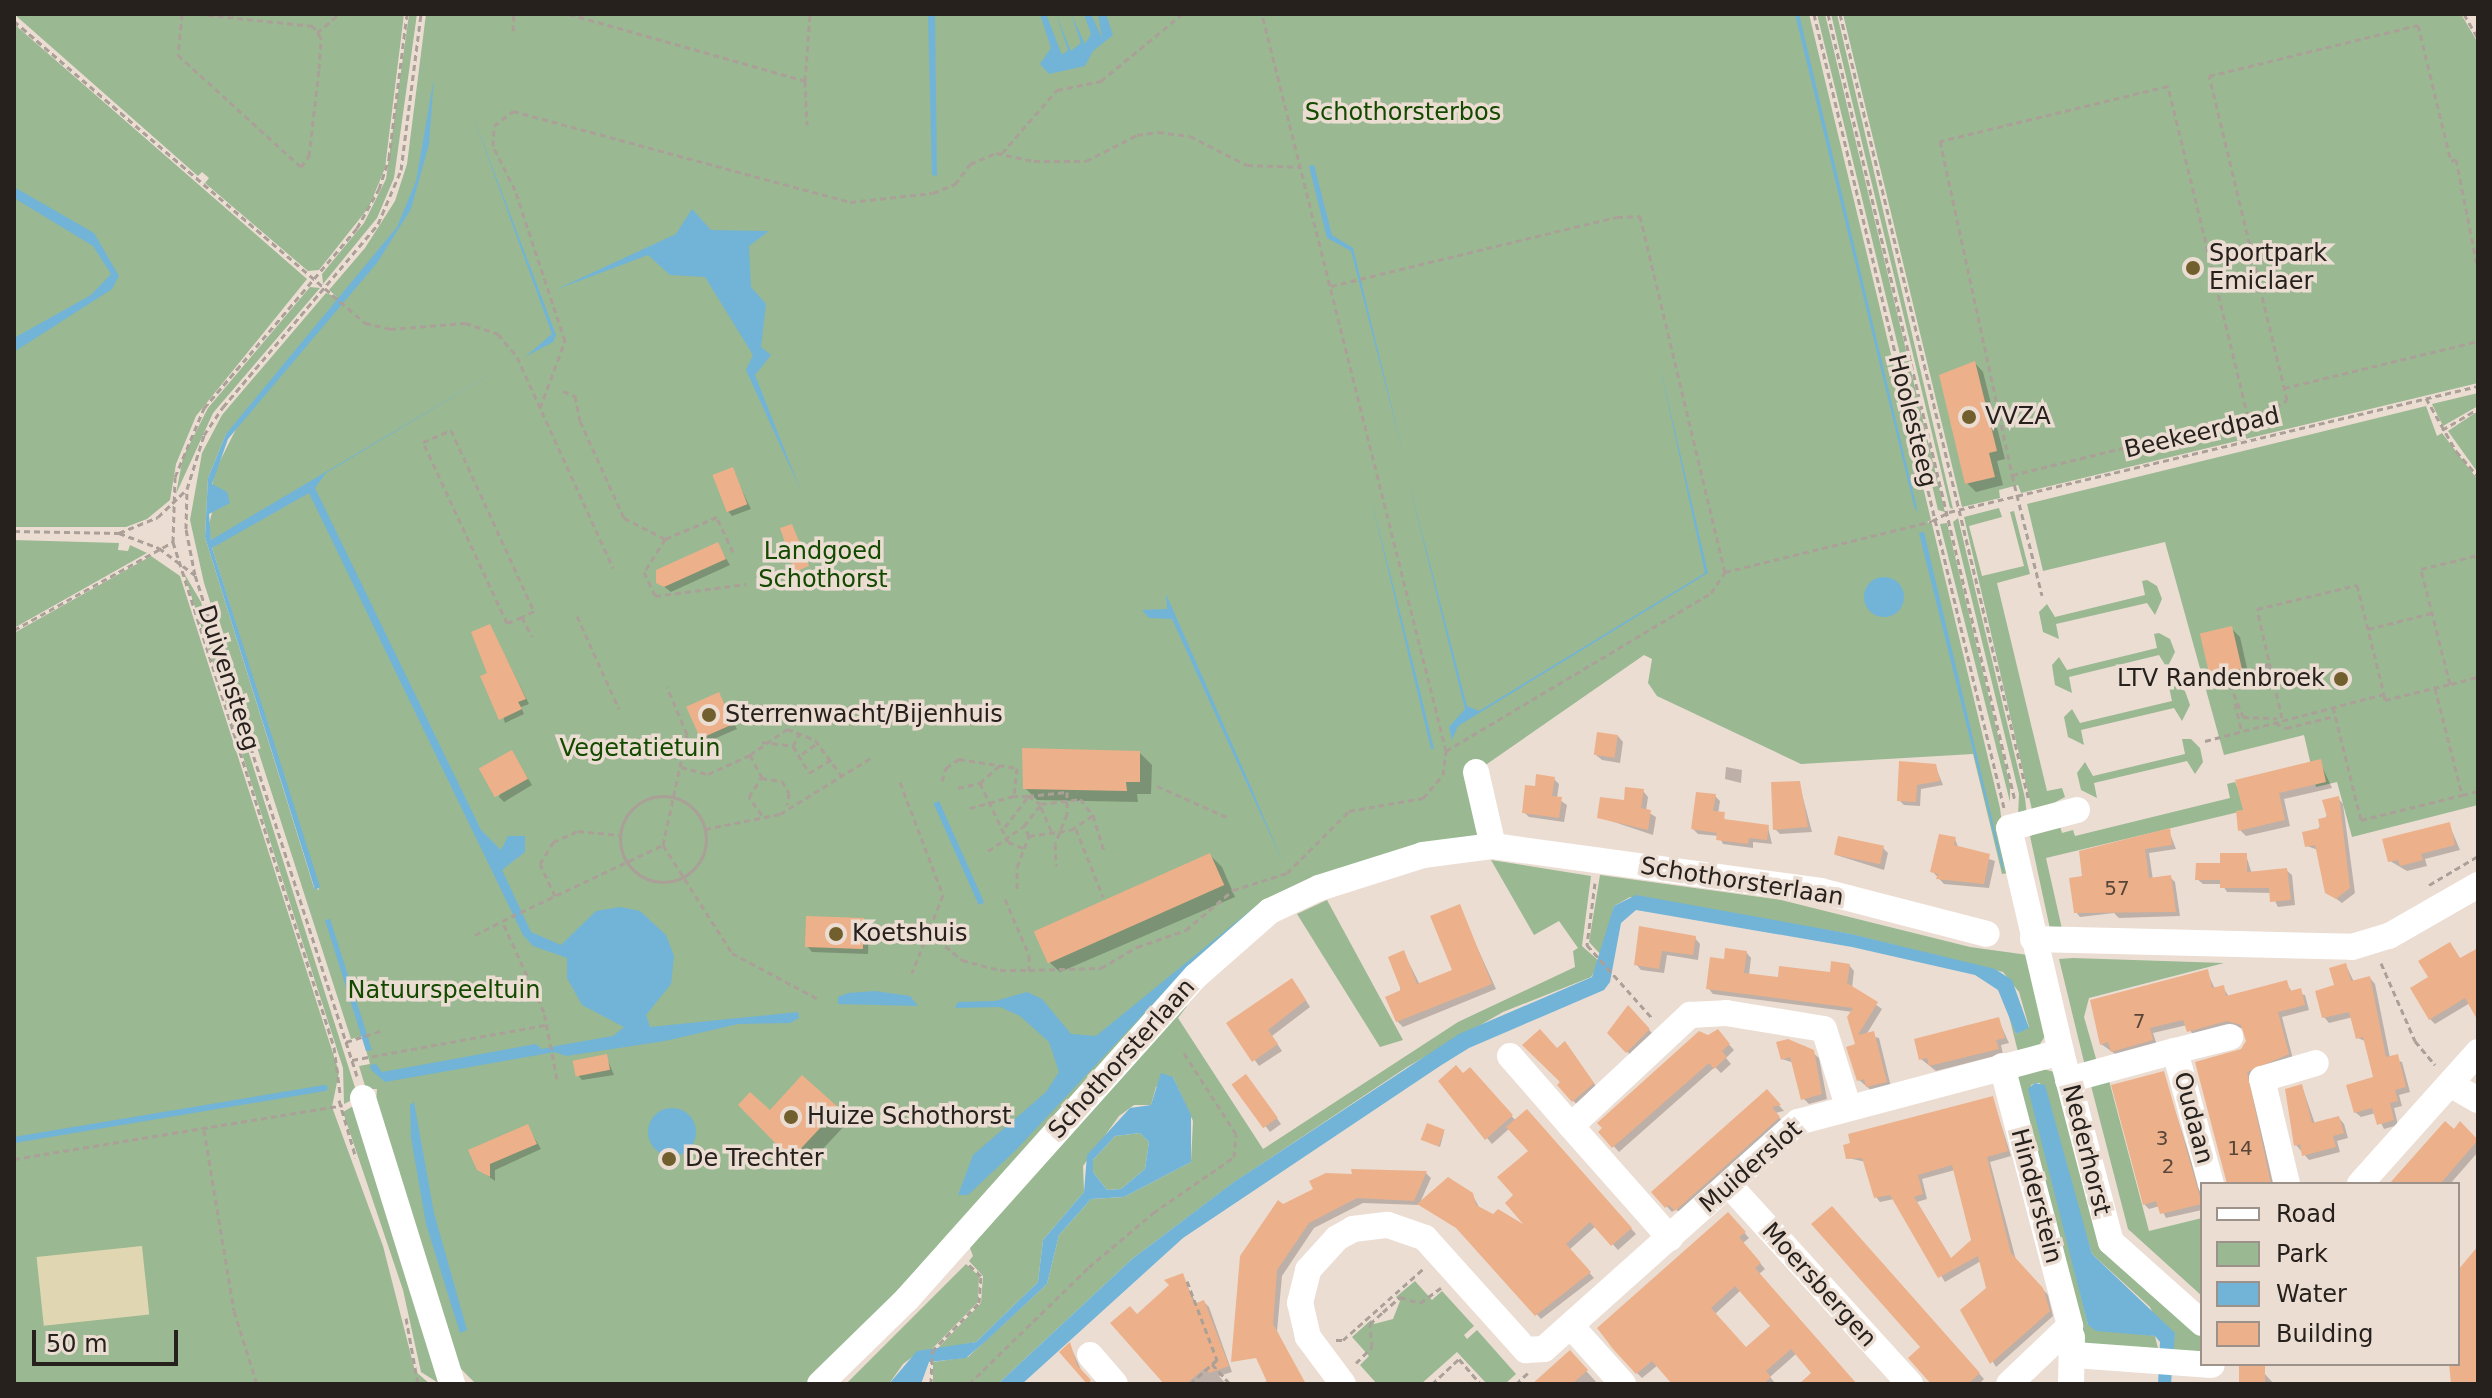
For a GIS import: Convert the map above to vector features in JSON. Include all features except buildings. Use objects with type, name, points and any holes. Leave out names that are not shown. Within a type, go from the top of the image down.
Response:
[{"type":"street","points":[[1476,772],[1493,846]]},
{"type":"street","points":[[2077,810],[2019,825],[2033,939],[2309,949],[2372,942],[2478,885]]},
{"type":"street","name":"Schothorsterlaan","points":[[820,1384],[907,1299],[1196,976],[1257,921],[1319,888],[1400,861],[1493,846],[1821,891],[1987,934]]},
{"type":"street","name":"Nederhorst","points":[[2033,939],[2111,1242],[2200,1321]]},
{"type":"street","points":[[1571,1126],[1690,1015],[1726,1013],[1824,1029],[1848,1106]]},
{"type":"street","name":"Oudaan","points":[[2068,1080],[2230,1037]]},
{"type":"street","name":"Oudaan","points":[[2175,1051],[2210,1182]]},
{"type":"street","name":"Muiderslot","points":[[1459,1273],[1526,1350],[1544,1349],[1798,1122],[1848,1106],[2061,1052]]},
{"type":"street","points":[[2362,1182],[2478,1052]]},
{"type":"street","points":[[1510,1056],[1670,1238]]},
{"type":"street","points":[[2287,1182],[2262,1079],[2316,1063]]},
{"type":"street","name":"Hinderstein","points":[[2002,1066],[2070,1326],[2075,1355],[2071,1384]]},
{"type":"street","points":[[2450,1084],[2478,1100]]},
{"type":"street","points":[[351,1102],[456,1378]]},
{"type":"street","name":"Moersbergen","points":[[1729,1185],[1910,1384]]},
{"type":"street","points":[[1340,1381],[1317,1354],[1301,1321],[1302,1286],[1308,1270],[1337,1238],[1353,1229],[1388,1225],[1417,1234],[1437,1248],[1459,1273]]},
{"type":"street","points":[[1571,1326],[1623,1384]]},
{"type":"street","points":[[2009,1384],[2070,1326]]},
{"type":"street","points":[[1090,1355],[1115,1384]]},
{"type":"street","points":[[2075,1355],[2167,1361],[2212,1371]]},
{"type":"path","points":[[182,14],[178,55],[301,167],[309,156],[317,33],[313,26],[198,14]]},
{"type":"path","points":[[317,33],[339,14]]},
{"type":"path","points":[[14,1159],[351,1102],[178,562],[173,542],[172,505],[184,449],[204,408],[357,228],[379,189],[389,158],[407,14]]},
{"type":"path","name":"Duivensteeg","points":[[351,1102],[352,1060],[195,575],[186,529],[187,489],[204,435],[223,407],[378,224],[401,170],[421,14]]},
{"type":"path","points":[[513,31],[514,14]]},
{"type":"path","points":[[573,14],[805,81]]},
{"type":"path","points":[[807,125],[805,81],[810,14]]},
{"type":"path","points":[[1002,153],[1025,120],[1057,90],[1101,81],[1182,14]]},
{"type":"path","points":[[930,933],[962,960],[1000,970],[1101,968],[1137,947],[1186,930],[1233,890],[1287,873],[1349,811],[1423,798],[1443,775],[1446,751],[1262,14]]},
{"type":"path","name":"Hoolesteeg","points":[[1814,14],[1935,516],[2019,825]]},
{"type":"path","name":"Hoolesteeg","points":[[1828,14],[1949,512],[2015,793],[2019,825]]},
{"type":"path","name":"Hoolesteeg","points":[[1840,14],[2029,801],[2019,825]]},
{"type":"path","points":[[2464,14],[2478,38]]},
{"type":"path","points":[[14,21],[365,323],[390,329],[483,326],[517,357],[613,568]]},
{"type":"path","points":[[2012,475],[2248,417],[2287,400],[2209,76],[2418,25],[2451,161],[2456,159],[2478,270]]},
{"type":"path","points":[[2042,595],[2012,475],[1940,141],[2168,86],[2248,417]]},
{"type":"path","points":[[540,408],[565,341],[515,190],[493,146],[494,126],[506,114],[523,111],[850,202],[933,193],[955,184],[970,164],[1002,153],[1034,161],[1086,161],[1137,135],[1179,133],[1247,165],[1301,167]]},
{"type":"path","points":[[1331,286],[1617,217],[1640,216],[1725,572],[1711,593],[1446,751]]},
{"type":"path","points":[[2284,388],[2478,341]]},
{"type":"path","name":"Beekeerdpad","points":[[1725,572],[1932,521],[1935,516],[1949,512],[2478,386]]},
{"type":"path","points":[[563,391],[575,396],[580,421],[624,518],[665,539]]},
{"type":"path","points":[[2426,398],[2442,430],[2478,476]]},
{"type":"path","points":[[2442,430],[2478,409]]},
{"type":"path","points":[[451,430],[534,611],[522,617],[507,623],[423,442],[451,430]]},
{"type":"path","points":[[119,533],[172,505],[187,489]]},
{"type":"path","points":[[733,552],[717,517],[665,539],[644,572],[655,596],[746,584]]},
{"type":"path","points":[[14,531],[119,533],[159,548],[195,575]]},
{"type":"path","points":[[14,630],[173,542]]},
{"type":"path","points":[[2450,684],[2421,569],[2478,555]]},
{"type":"path","points":[[2335,716],[2286,728],[2279,720],[2257,609],[2357,585],[2385,700],[2478,677]]},
{"type":"path","points":[[2368,629],[2432,613]]},
{"type":"path","points":[[577,616],[619,709]]},
{"type":"path","points":[[522,617],[532,637]]},
{"type":"path","points":[[2241,732],[2230,684],[2257,678],[2255,668],[2270,664]]},
{"type":"path","points":[[667,687],[687,734],[663,845],[732,953],[818,999]]},
{"type":"path","points":[[2435,688],[2462,795]]},
{"type":"path","points":[[2205,741],[2384,694]]},
{"type":"path","points":[[2235,703],[2243,717],[2279,720]]},
{"type":"path","points":[[2333,706],[2361,820],[2478,791]]},
{"type":"path","points":[[680,767],[708,774],[750,755],[762,742],[782,730],[800,733],[818,743],[841,775]]},
{"type":"path","points":[[793,746],[800,733]]},
{"type":"path","points":[[762,742],[793,746],[802,754],[809,773],[832,759]]},
{"type":"path","points":[[802,754],[818,743]]},
{"type":"path","points":[[750,755],[762,778]]},
{"type":"path","points":[[705,829],[786,809],[874,756]]},
{"type":"path","points":[[942,781],[946,768],[959,759],[1017,768],[1014,796]]},
{"type":"path","points":[[958,788],[980,783],[1000,765]]},
{"type":"path","points":[[762,815],[749,797],[752,785],[762,778],[776,777],[786,785],[786,809]]},
{"type":"path","points":[[900,782],[941,886],[940,911],[912,973]]},
{"type":"path","points":[[980,783],[1012,846],[1024,848]]},
{"type":"path","points":[[1157,786],[1229,818]]},
{"type":"path","points":[[970,808],[1014,796],[1067,792],[1070,802],[1058,831],[1056,866]]},
{"type":"path","points":[[1028,796],[1041,804],[1080,799],[1093,815],[1104,852]]},
{"type":"path","points":[[1005,828],[1028,796]]},
{"type":"path","points":[[674,797],[691,807],[705,829],[703,857],[682,879],[654,880],[626,862],[620,835],[637,805],[674,797]]},
{"type":"path","points":[[988,851],[1024,826],[1041,804]]},
{"type":"path","points":[[1041,804],[1052,833]]},
{"type":"path","points":[[1029,836],[1076,829],[1093,815]]},
{"type":"path","points":[[1017,889],[1029,836],[1024,826]]},
{"type":"path","points":[[1076,829],[1103,897]]},
{"type":"path","points":[[555,896],[540,864],[553,842],[578,831],[620,835]]},
{"type":"path","points":[[475,935],[663,845]]},
{"type":"path","points":[[1598,860],[1587,945],[1668,1036]]},
{"type":"path","points":[[1005,899],[1029,955],[1029,970]]},
{"type":"path","points":[[502,921],[547,1025],[557,1079]]},
{"type":"path","points":[[2372,942],[2415,1041],[2450,1084]]},
{"type":"path","points":[[352,1060],[547,1025]]},
{"type":"path","points":[[346,1042],[384,1030]]},
{"type":"path","points":[[969,1384],[1089,1267],[1153,1213],[1234,1157],[1236,1134],[1182,1050]]},
{"type":"path","points":[[204,1129],[234,1311],[257,1384]]},
{"type":"path","points":[[1317,1354],[1340,1337],[1343,1340],[1425,1267],[1421,1264],[1437,1248]]},
{"type":"path","points":[[931,1384],[932,1351],[979,1303],[981,1276],[965,1261]]},
{"type":"path","points":[[1340,1381],[1371,1350],[1370,1324],[1383,1312],[1400,1297],[1415,1304],[1425,1301],[1459,1273]]},
{"type":"path","points":[[1187,1281],[1217,1360],[1190,1384]]},
{"type":"path","points":[[1379,1307],[1383,1312]]},
{"type":"path","points":[[1432,1384],[1459,1359],[1481,1384]]},
{"type":"path","points":[[1212,1364],[1230,1384]]},
{"type":"green space","points":[[14,14],[404,14],[385,168],[369,207],[319,270],[308,271],[205,183],[209,178],[202,172],[198,176]]},
{"type":"green space","points":[[409,14],[417,14],[394,178],[377,218],[323,284],[322,274],[364,223],[386,179]]},
{"type":"green space","name":"Landgoed Schothorst","points":[[426,14],[1809,14],[1931,520],[1927,522],[1932,524],[2000,808],[2008,873],[2002,874],[1973,754],[1801,764],[1657,696],[1648,683],[1652,659],[1644,655],[1474,773],[1487,832],[1275,902],[809,1384],[476,1384],[458,1366],[376,1101],[377,1089],[366,1089],[359,1066],[370,1064],[362,1036],[351,1039],[204,583],[190,520],[202,453],[222,415],[326,293],[337,297],[329,290],[365,248],[395,201],[407,164]],"holes":[[[241,419],[215,471],[212,486],[218,490],[209,524],[211,540],[220,537],[221,542],[212,548],[319,890],[314,888],[205,537],[208,478],[226,434]]]},
{"type":"green space","points":[[1817,14],[1825,14],[1945,512],[1938,510]]},
{"type":"green space","points":[[1831,14],[1837,14],[1953,509],[1950,508]]},
{"type":"green space","name":"Sportpark Emiclaer","points":[[1843,14],[2461,14],[2478,43],[2478,383],[2021,493],[2018,485],[1999,490],[2000,498],[1962,507]]},
{"type":"green space","points":[[14,24],[307,279],[196,416],[176,464],[170,500],[147,519],[126,527],[14,527]]},
{"type":"green space","points":[[310,287],[320,288],[213,413],[176,494],[183,457],[208,408]]},
{"type":"green space","points":[[2478,393],[2478,406],[2443,426],[2432,404]]},
{"type":"green space","points":[[2426,406],[2437,436],[2442,433],[2478,480],[2478,805],[2352,837],[2337,782],[2316,787],[2304,735],[2224,755],[2165,542],[2043,571],[2027,504]]},
{"type":"green space","points":[[2478,411],[2478,473],[2448,431]]},
{"type":"green space","points":[[1999,508],[2002,517],[1969,526],[1982,576],[2024,566],[2010,512],[2014,511],[2030,574],[1997,583],[2047,791],[2062,788],[2065,797],[2033,814],[1964,517]]},
{"type":"green space","points":[[1958,518],[2027,816],[2018,816],[2019,794],[1953,522]]},
{"type":"green space","points":[[1947,523],[2010,785],[2010,802],[1940,524]]},
{"type":"green space","points":[[14,540],[119,543],[118,550],[128,551],[130,545],[147,553],[14,628]]},
{"type":"green space","points":[[151,556],[180,576],[339,1072],[332,1107],[383,1246],[415,1371],[430,1384],[14,1384],[14,633]]},
{"type":"green space","points":[[184,573],[201,602],[358,1097],[344,1104],[343,1068]]},
{"type":"green space","points":[[2147,580],[2157,586],[2162,599],[2155,615],[2147,603],[2056,624],[2059,639],[2043,632],[2039,612],[2047,604],[2055,617],[2145,595],[2142,581]]},
{"type":"green space","points":[[2159,633],[2170,639],[2175,652],[2167,668],[2159,655],[2069,677],[2072,693],[2055,685],[2052,665],[2059,657],[2067,670],[2157,648],[2154,634]]},
{"type":"green space","points":[[2169,687],[2185,691],[2190,705],[2182,721],[2174,708],[2081,730],[2084,745],[2068,737],[2064,717],[2072,709],[2080,723],[2172,701]]},
{"type":"green space","points":[[2182,739],[2191,739],[2200,748],[2203,762],[2195,774],[2187,761],[2094,783],[2097,798],[2081,790],[2077,773],[2085,762],[2093,776],[2185,754]]},
{"type":"green space","points":[[2235,782],[2247,810],[2046,858],[2062,929],[2050,929],[2030,836],[2059,823],[2062,833],[2073,830],[2075,836],[2230,798],[2227,784]]},
{"type":"green space","points":[[1491,860],[1591,876],[1582,946],[1600,962],[1591,977],[1503,1012],[1407,1067],[1233,1183],[1132,1259],[998,1384],[933,1384],[933,1362],[968,1357],[1047,1284],[1059,1235],[1091,1199],[1124,1197],[1191,1162],[1193,1121],[1173,1077],[1156,1087],[1151,1105],[1134,1105],[1119,1116],[1083,1166],[1084,1192],[1043,1240],[1038,1282],[976,1342],[936,1350],[981,1303],[983,1276],[969,1261],[973,1256],[967,1240],[1181,1004],[1187,1006],[1178,1018],[1263,1149],[1458,1022],[1575,967],[1573,951],[1578,948],[1559,921],[1534,935]]},
{"type":"green space","points":[[1600,875],[1781,900],[1970,947],[2028,955],[2047,1033],[2038,1047],[2018,1052],[2008,1012],[2016,1034],[2029,1027],[2019,992],[2003,972],[1850,934],[1630,897],[1614,906],[1602,956],[1589,942]]},
{"type":"green space","points":[[1327,900],[1403,1040],[1380,1047],[1297,914]]},
{"type":"green space","points":[[2059,959],[2224,963],[2089,998],[2084,1017],[2097,1062],[2085,1066]]},
{"type":"green space","points":[[2043,1069],[2058,1073],[2099,1232],[2200,1332],[2200,1359],[2173,1357],[2150,1307],[2092,1254],[2040,1083],[2036,1083],[2031,1085],[2088,1325],[2155,1336],[2160,1357],[2080,1349],[2016,1076]]},
{"type":"green space","points":[[2107,1073],[2149,1231],[2200,1218],[2200,1294],[2128,1229],[2089,1078]]},
{"type":"green space","points":[[360,1102],[440,1384],[421,1372],[403,1290],[343,1112]]},
{"type":"green space","points":[[1140,1133],[1149,1142],[1145,1169],[1121,1189],[1107,1190],[1093,1172],[1093,1160],[1115,1136]]},
{"type":"green space","points":[[966,1264],[979,1276],[978,1302],[931,1350],[920,1351],[903,1364],[889,1384],[846,1384]]},
{"type":"green space","points":[[1415,1281],[1432,1300],[1442,1291],[1474,1326],[1464,1335],[1467,1339],[1477,1330],[1516,1374],[1505,1384],[1487,1384],[1457,1352],[1421,1384],[1377,1384],[1360,1365],[1369,1356],[1352,1337],[1371,1320],[1374,1324],[1393,1319],[1400,1301],[1396,1297]]},
{"type":"sand","points":[[142,1246],[149,1315],[44,1326],[37,1257]]},
{"type":"water","points":[[928,14],[935,14],[937,176],[932,175]]},
{"type":"water","points":[[1040,14],[1046,14],[1062,55],[1068,50],[1056,14],[1071,51],[1081,43],[1071,14],[1085,44],[1091,34],[1084,14],[1091,14],[1102,38],[1098,14],[1106,14],[1113,35],[1093,51],[1085,66],[1049,74],[1040,64],[1051,48]]},
{"type":"water","points":[[1795,14],[1799,14],[1918,513],[1914,506]]},
{"type":"water","points":[[434,78],[429,144],[411,209],[377,263],[228,439],[212,484],[227,492],[230,503],[209,514],[211,540],[513,361],[326,473],[315,488],[481,830],[501,850],[508,836],[525,836],[525,852],[502,870],[531,932],[561,945],[596,911],[620,907],[640,911],[666,935],[674,956],[671,984],[646,1015],[650,1027],[798,1012],[799,1018],[790,1023],[738,1024],[665,1041],[566,1056],[555,1052],[385,1082],[371,1070],[370,1065],[376,1064],[382,1072],[536,1044],[542,1049],[613,1036],[624,1027],[582,1005],[567,978],[567,958],[533,946],[523,935],[309,493],[212,548],[320,887],[315,890],[205,537],[208,478],[226,434],[397,227],[416,181]]},
{"type":"water","points":[[473,116],[556,335],[553,342],[525,357],[552,334]]},
{"type":"water","points":[[1314,165],[1332,235],[1353,248],[1404,457],[1351,251],[1327,238],[1309,166]]},
{"type":"water","points":[[14,187],[94,233],[119,276],[112,289],[14,352],[14,338],[91,295],[111,274],[93,246],[14,198]]},
{"type":"water","points":[[692,209],[711,230],[769,231],[749,246],[751,287],[766,304],[761,347],[771,355],[755,375],[800,489],[746,370],[753,355],[705,277],[670,275],[648,255],[555,290],[676,234]]},
{"type":"water","points":[[1659,362],[1708,573],[1458,726],[1452,740],[1449,727],[1465,709],[1408,479],[1467,706],[1479,711],[1705,573]]},
{"type":"water","points":[[1371,499],[1416,675],[1434,749],[1431,749]]},
{"type":"water","points":[[1924,532],[2003,865],[2003,872],[1919,533]]},
{"type":"water","points":[[1884,577],[1898,583],[1904,597],[1898,611],[1884,617],[1870,611],[1864,597],[1870,583]]},
{"type":"water","points":[[1166,594],[1283,863],[1172,619],[1149,618],[1142,610],[1167,609]]},
{"type":"water","points":[[939,801],[984,902],[979,905],[934,803]]},
{"type":"water","points":[[1636,895],[1851,934],[1995,969],[2012,980],[2029,1028],[2016,1034],[1998,990],[1975,975],[1852,947],[1636,910],[1621,923],[1610,982],[1604,990],[1469,1048],[1440,1066],[1183,1238],[1022,1384],[998,1384],[1132,1259],[1234,1182],[1459,1034],[1592,977],[1614,906]]},
{"type":"water","points":[[1262,901],[1193,961],[1016,1150],[968,1195],[958,1195],[973,1155],[1046,1092],[1059,1072],[1049,1042],[1020,1016],[1000,1007],[955,1008],[958,1002],[995,1001],[1027,992],[1042,999],[1071,1034],[1096,1036]]},
{"type":"water","points":[[330,919],[372,1050],[366,1051],[325,920]]},
{"type":"water","points":[[875,991],[910,996],[918,1006],[838,1004],[838,997],[848,993]]},
{"type":"water","points":[[1161,1073],[1173,1077],[1191,1115],[1191,1162],[1124,1197],[1091,1199],[1059,1235],[1047,1284],[987,1340],[966,1358],[929,1362],[921,1384],[889,1384],[917,1351],[976,1342],[1038,1282],[1043,1240],[1084,1192],[1087,1155],[1130,1108],[1151,1105]],"holes":[[[1140,1133],[1149,1142],[1145,1169],[1121,1189],[1107,1190],[1093,1172],[1093,1160],[1115,1136]]]},
{"type":"water","points":[[2035,1083],[2045,1085],[2092,1254],[2175,1333],[2171,1384],[2158,1384],[2160,1342],[2155,1336],[2096,1331],[2088,1325],[2028,1089]]},
{"type":"water","points":[[414,1102],[434,1213],[467,1330],[460,1333],[426,1224],[411,1138],[410,1105]]},
{"type":"water","points":[[672,1108],[689,1115],[696,1132],[689,1149],[672,1156],[655,1149],[648,1132],[655,1115]]},
{"type":"waterway","points":[[14,1140],[325,1088]]},
{"type":"place","name":"Sportpark Emiclaer","points":[[2193,268]]},
{"type":"place","name":"VVZA","points":[[1969,417]]},
{"type":"place","name":"LTV Randenbroek","points":[[2341,679]]},
{"type":"place","name":"Sterrenwacht/Bijenhuis","points":[[709,715]]},
{"type":"place","name":"Koetshuis","points":[[836,934]]},
{"type":"place","name":"Huize Schothorst","points":[[791,1117]]},
{"type":"place","name":"De Trechter","points":[[669,1159]]},
{"type":"park label","name":"Schothorsterbos","points":[[1403,113]]},
{"type":"park label","name":"Vegetatietuin","points":[[640,749]]},
{"type":"park label","name":"Natuurspeeltuin","points":[[444,991]]}]
